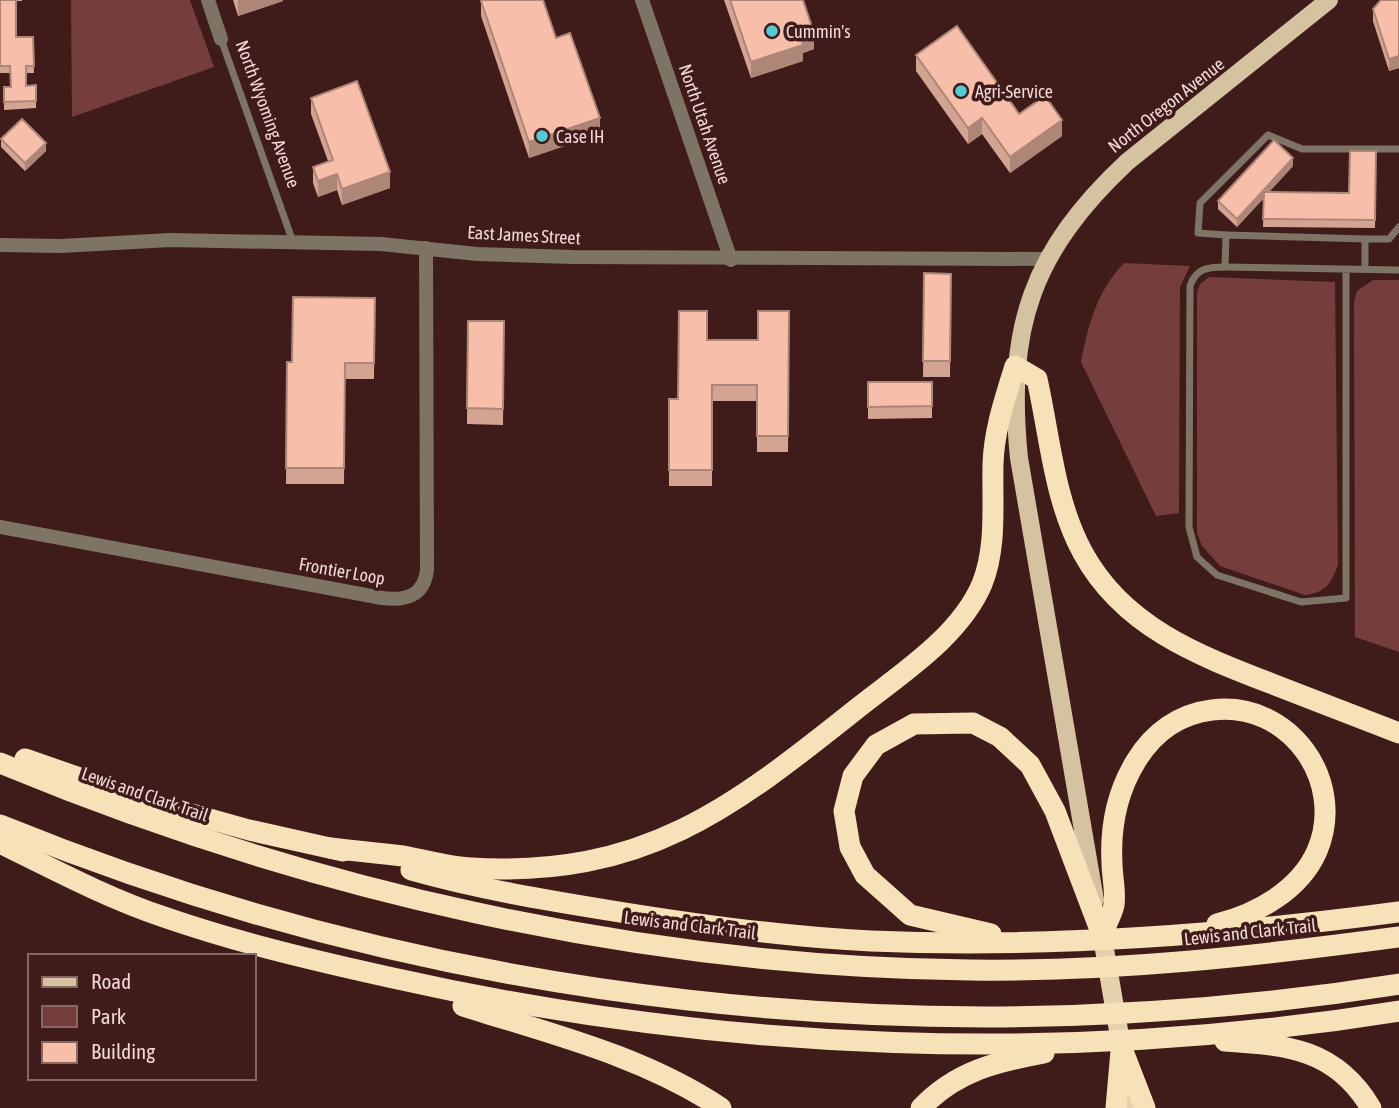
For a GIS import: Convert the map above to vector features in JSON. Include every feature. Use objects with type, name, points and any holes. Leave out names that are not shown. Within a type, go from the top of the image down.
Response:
[{"type":"highway","points":[[330,848],[467,868],[542,869],[604,858],[651,844],[708,818],[738,800],[923,654],[958,621],[973,602],[983,583],[989,556],[993,529],[995,435],[1015,366],[1037,379],[1057,482],[1083,553],[1115,597],[1158,633],[1214,662],[1399,733]]},
{"type":"highway","points":[[1102,935],[1114,906],[1113,827],[1124,786],[1143,750],[1169,725],[1201,711],[1233,709],[1264,717],[1292,734],[1310,757],[1318,773],[1326,819],[1317,851],[1309,866],[1283,894],[1267,904],[1220,923],[1189,928],[1172,937]]},
{"type":"highway","points":[[1038,940],[988,933],[910,915],[865,875],[850,847],[844,811],[853,776],[876,745],[914,724],[973,723],[1000,737],[1030,765],[1052,803],[1084,875],[1102,935],[1130,1102]]},
{"type":"highway","points":[[0,751],[149,802],[249,830],[502,892],[694,923],[873,941],[983,943],[1172,937],[1399,912]]},
{"type":"highway","name":"Lewis and Clark Trail","points":[[0,763],[106,806],[310,872],[490,916],[673,947],[842,964],[967,970],[1173,963],[1399,937]]},
{"type":"highway","points":[[0,825],[166,887],[350,941],[489,972],[662,998],[897,1018],[1022,1018],[1254,1003],[1399,984]]},
{"type":"highway","points":[[0,844],[161,916],[260,946],[496,1001],[724,1032],[909,1044],[1098,1043],[1170,1038],[1399,1011]]},
{"type":"highway","points":[[351,969],[607,1051],[660,1073],[721,1108]]},
{"type":"highway","points":[[1170,1038],[1292,1047],[1331,1064],[1357,1083],[1371,1108]]},
{"type":"highway","points":[[921,1108],[945,1086],[980,1068],[1098,1043]]},
{"type":"main road","name":"North Oregon Avenue","points":[[1084,875],[1019,458],[1015,366],[1027,309],[1046,259],[1079,211],[1127,162],[1329,0]]},
{"type":"street","name":"North Wyoming Avenue","points":[[208,0],[221,39]]},
{"type":"street","name":"North Utah Avenue","points":[[642,0],[731,260]]},
{"type":"street","name":"East James Street","points":[[0,245],[61,246],[160,240],[293,242],[512,255],[731,260],[976,257],[1046,259]]},
{"type":"street","name":"Frontier Loop","points":[[0,527],[382,598],[403,599],[415,594],[424,585],[427,570],[426,248]]},
{"type":"lane","name":"North Wyoming Avenue","points":[[221,39],[293,242]]},
{"type":"lane","points":[[1399,149],[1301,149],[1268,135],[1200,203],[1198,233],[1389,239],[1399,227]]},
{"type":"lane","points":[[1226,235],[1226,267]]},
{"type":"lane","points":[[1365,239],[1365,269]]},
{"type":"lane","points":[[1346,269],[1346,598],[1306,603],[1217,575],[1197,557],[1191,543],[1190,286],[1202,269],[1226,267],[1365,269],[1399,270]]},
{"type":"green space","points":[[71,0],[190,0],[214,67],[72,117]]},
{"type":"green space","points":[[1124,263],[1190,266],[1180,287],[1179,513],[1156,516],[1081,362],[1100,297]]},
{"type":"green space","points":[[1209,277],[1335,282],[1338,564],[1330,582],[1318,592],[1305,595],[1220,566],[1202,546],[1197,533],[1197,292],[1200,284]]},
{"type":"green space","points":[[1373,280],[1399,280],[1399,652],[1355,637],[1354,302],[1357,291]]},
{"type":"building","points":[[0,0],[16,0],[16,37],[33,37],[34,66],[26,66],[26,86],[36,85],[36,101],[4,102],[4,87],[11,87],[10,66],[0,66]]},
{"type":"building","points":[[482,0],[543,0],[556,38],[570,33],[600,118],[529,142]]},
{"type":"building","name":"Cummin's","points":[[730,0],[803,0],[814,33],[801,38],[803,45],[751,62]]},
{"type":"building","points":[[1381,0],[1399,0],[1399,56],[1389,59],[1373,9]]},
{"type":"building","name":"Agri-Service","points":[[957,26],[1019,114],[1045,96],[1062,120],[1010,157],[982,118],[968,128],[916,55]]},
{"type":"building","points":[[357,81],[390,172],[342,189],[337,174],[318,181],[313,167],[333,160],[311,98]]},
{"type":"building","points":[[22,119],[46,143],[25,163],[1,139]]},
{"type":"building","points":[[1274,140],[1293,158],[1237,219],[1218,201]]},
{"type":"building","points":[[1350,151],[1376,151],[1375,220],[1263,219],[1264,192],[1349,193]]},
{"type":"building","points":[[924,273],[951,274],[950,361],[923,361]]},
{"type":"building","points":[[293,297],[375,298],[374,363],[345,363],[344,468],[286,468],[287,362],[292,362]]},
{"type":"building","points":[[679,311],[707,311],[707,340],[758,340],[758,311],[789,311],[788,436],[757,436],[757,385],[712,385],[712,470],[669,470],[669,399],[678,399]]},
{"type":"building","points":[[468,321],[504,321],[503,409],[467,408]]},
{"type":"building","points":[[868,382],[932,382],[932,406],[868,407]]},
{"type":"place","name":"Cummin's","points":[[772,31]]},
{"type":"place","name":"Agri-Service","points":[[961,91]]},
{"type":"place","name":"Case IH","points":[[542,136]]}]
